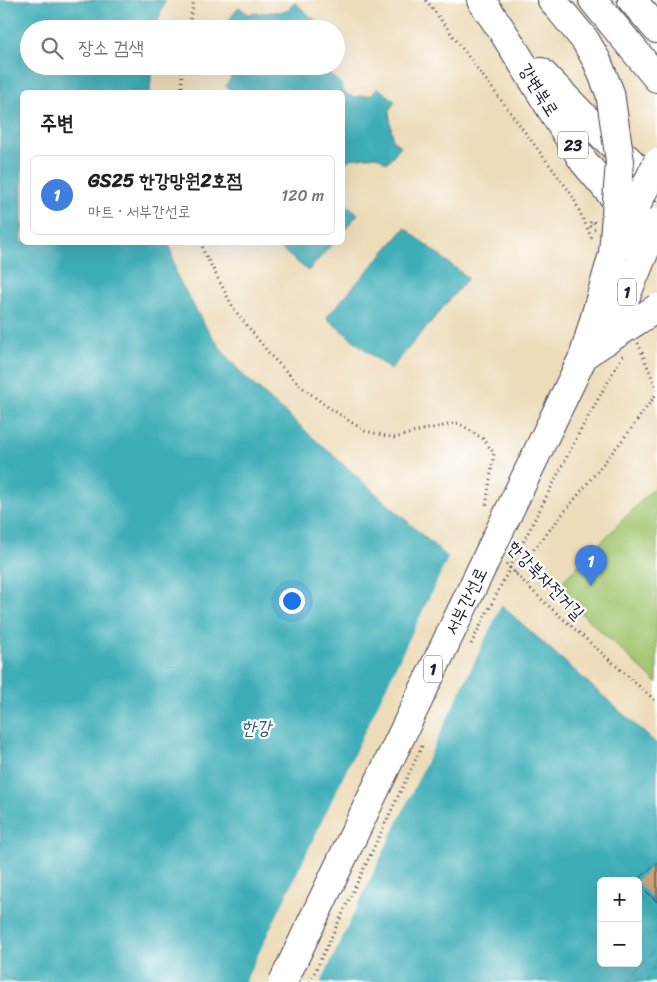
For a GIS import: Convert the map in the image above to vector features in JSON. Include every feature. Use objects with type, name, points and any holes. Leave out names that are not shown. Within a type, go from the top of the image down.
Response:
[{"type":"main road","name":"강변북로","points":[[481,0],[584,162],[657,248]]},
{"type":"main road","points":[[492,0],[503,32],[598,131],[657,187]]},
{"type":"main road","points":[[552,0],[585,40],[597,61],[610,93],[620,161],[613,254]]},
{"type":"main road","points":[[592,0],[657,78]]},
{"type":"main road","points":[[632,0],[657,29]]},
{"type":"main road","name":"서부간선로","points":[[283,982],[584,355],[613,254],[657,164]]},
{"type":"main road","name":"서부간선로","points":[[584,355],[623,303],[657,222]]},
{"type":"main road","points":[[584,355],[657,308]]},
{"type":"path","points":[[190,20],[194,0]]},
{"type":"path","points":[[426,0],[572,195]]},
{"type":"path","points":[[182,75],[182,90]]},
{"type":"path","points":[[202,245],[234,309],[272,357],[303,388],[328,407],[365,431],[395,438],[422,430],[459,423],[482,440],[494,453],[486,510]]},
{"type":"path","points":[[468,650],[579,433],[625,352]]},
{"type":"path","points":[[515,573],[628,433],[657,393]]},
{"type":"path","name":"한강북자전거길","points":[[503,560],[543,601],[657,702]]},
{"type":"path","points":[[310,982],[426,739]]},
{"type":"green space","points":[[657,485],[657,683],[555,589]]},
{"type":"water","name":"한강","points":[[0,0],[165,0],[158,20],[20,20],[20,75],[151,75],[150,90],[20,90],[20,245],[169,245],[177,276],[205,326],[224,353],[244,376],[657,744],[657,982],[0,982]]},
{"type":"water","points":[[294,2],[315,20],[229,20],[239,7],[248,14],[288,11]]},
{"type":"water","points":[[231,75],[330,75],[341,84],[342,90],[231,90],[226,86]]},
{"type":"water","points":[[378,88],[395,101],[389,111],[393,141],[401,146],[387,163],[377,156],[349,159],[345,164],[345,93],[352,97],[371,95]]},
{"type":"water","points":[[345,203],[358,214],[345,230]]},
{"type":"water","points":[[405,228],[468,278],[390,370],[326,318]]},
{"type":"water","points":[[276,245],[331,245],[308,271]]},
{"type":"pier","points":[[449,556],[502,604],[321,982],[245,982]]},
{"type":"building","points":[[657,862],[657,902],[642,887],[641,877]]},
{"type":"ferry route","points":[[628,982],[657,947]]},
{"type":"ferry route","points":[[646,982],[657,961]]},
{"type":"ferry route","points":[[0,974],[18,982]]},
{"type":"place","name":"GS25 한강망원2호점","points":[[591,586]]}]
